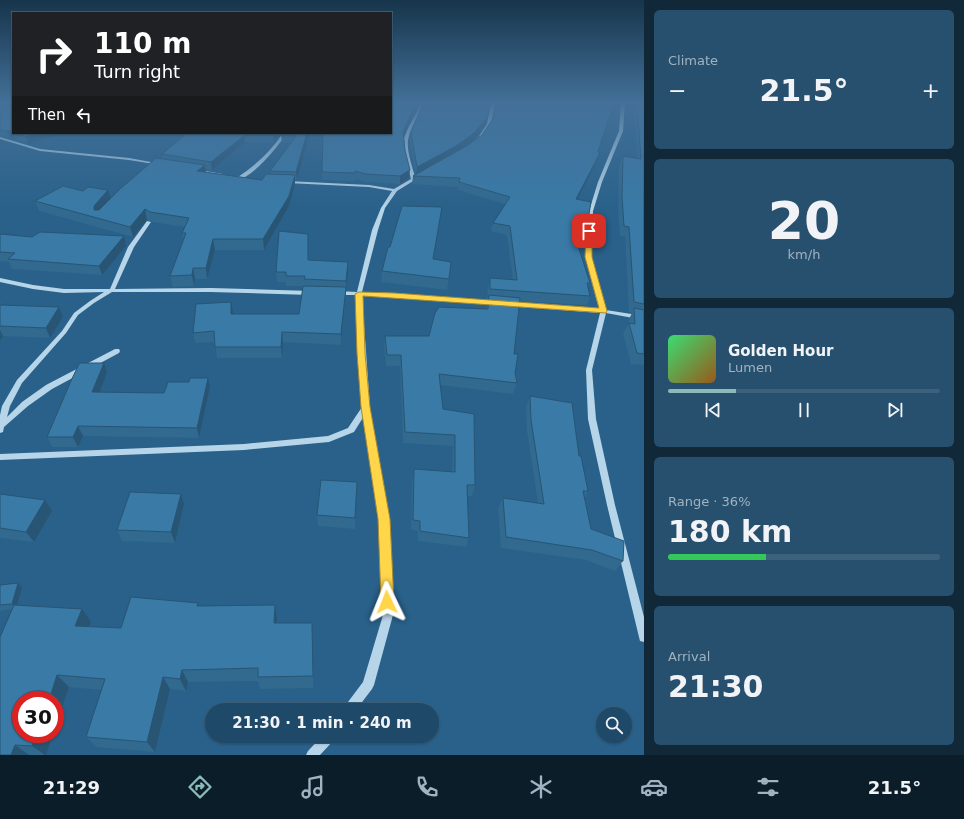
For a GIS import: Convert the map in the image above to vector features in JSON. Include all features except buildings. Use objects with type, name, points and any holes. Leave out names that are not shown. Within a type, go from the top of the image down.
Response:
[{"type":"street","points":[[1,138],[40,150],[129,158],[169,166]]},
{"type":"street","points":[[240,178],[276,149],[282,138]]},
{"type":"street","points":[[406,138],[407,152],[413,179]]},
{"type":"street","points":[[474,144],[480,138]]},
{"type":"street","points":[[618,138],[600,182],[591,211],[588,257],[603,311],[589,370],[592,419],[611,505],[644,637]]},
{"type":"street","points":[[149,168],[155,163]]},
{"type":"street","points":[[190,169],[226,176]]},
{"type":"street","points":[[354,703],[368,685],[388,615],[384,519],[366,407],[361,353],[359,294],[375,230],[383,208],[395,190],[424,173]]},
{"type":"street","points":[[233,177],[246,179]]},
{"type":"street","points":[[280,182],[369,186],[395,190]]},
{"type":"street","points":[[1,427],[6,406],[19,382],[64,332],[76,314],[112,290],[132,247],[149,222]]},
{"type":"street","points":[[0,280],[32,287],[64,291],[211,290],[320,293]]},
{"type":"street","points":[[328,293],[394,295],[603,311],[644,318]]},
{"type":"street","points":[[1,427],[25,404],[49,387],[117,351]]},
{"type":"street","points":[[0,457],[244,448],[329,439],[351,430],[366,407]]},
{"type":"street","points":[[312,755],[323,743]]},
{"type":"route","points":[[387,602],[384,519],[366,407],[361,353],[359,294],[394,295],[603,311],[588,257],[589,231]]}]
